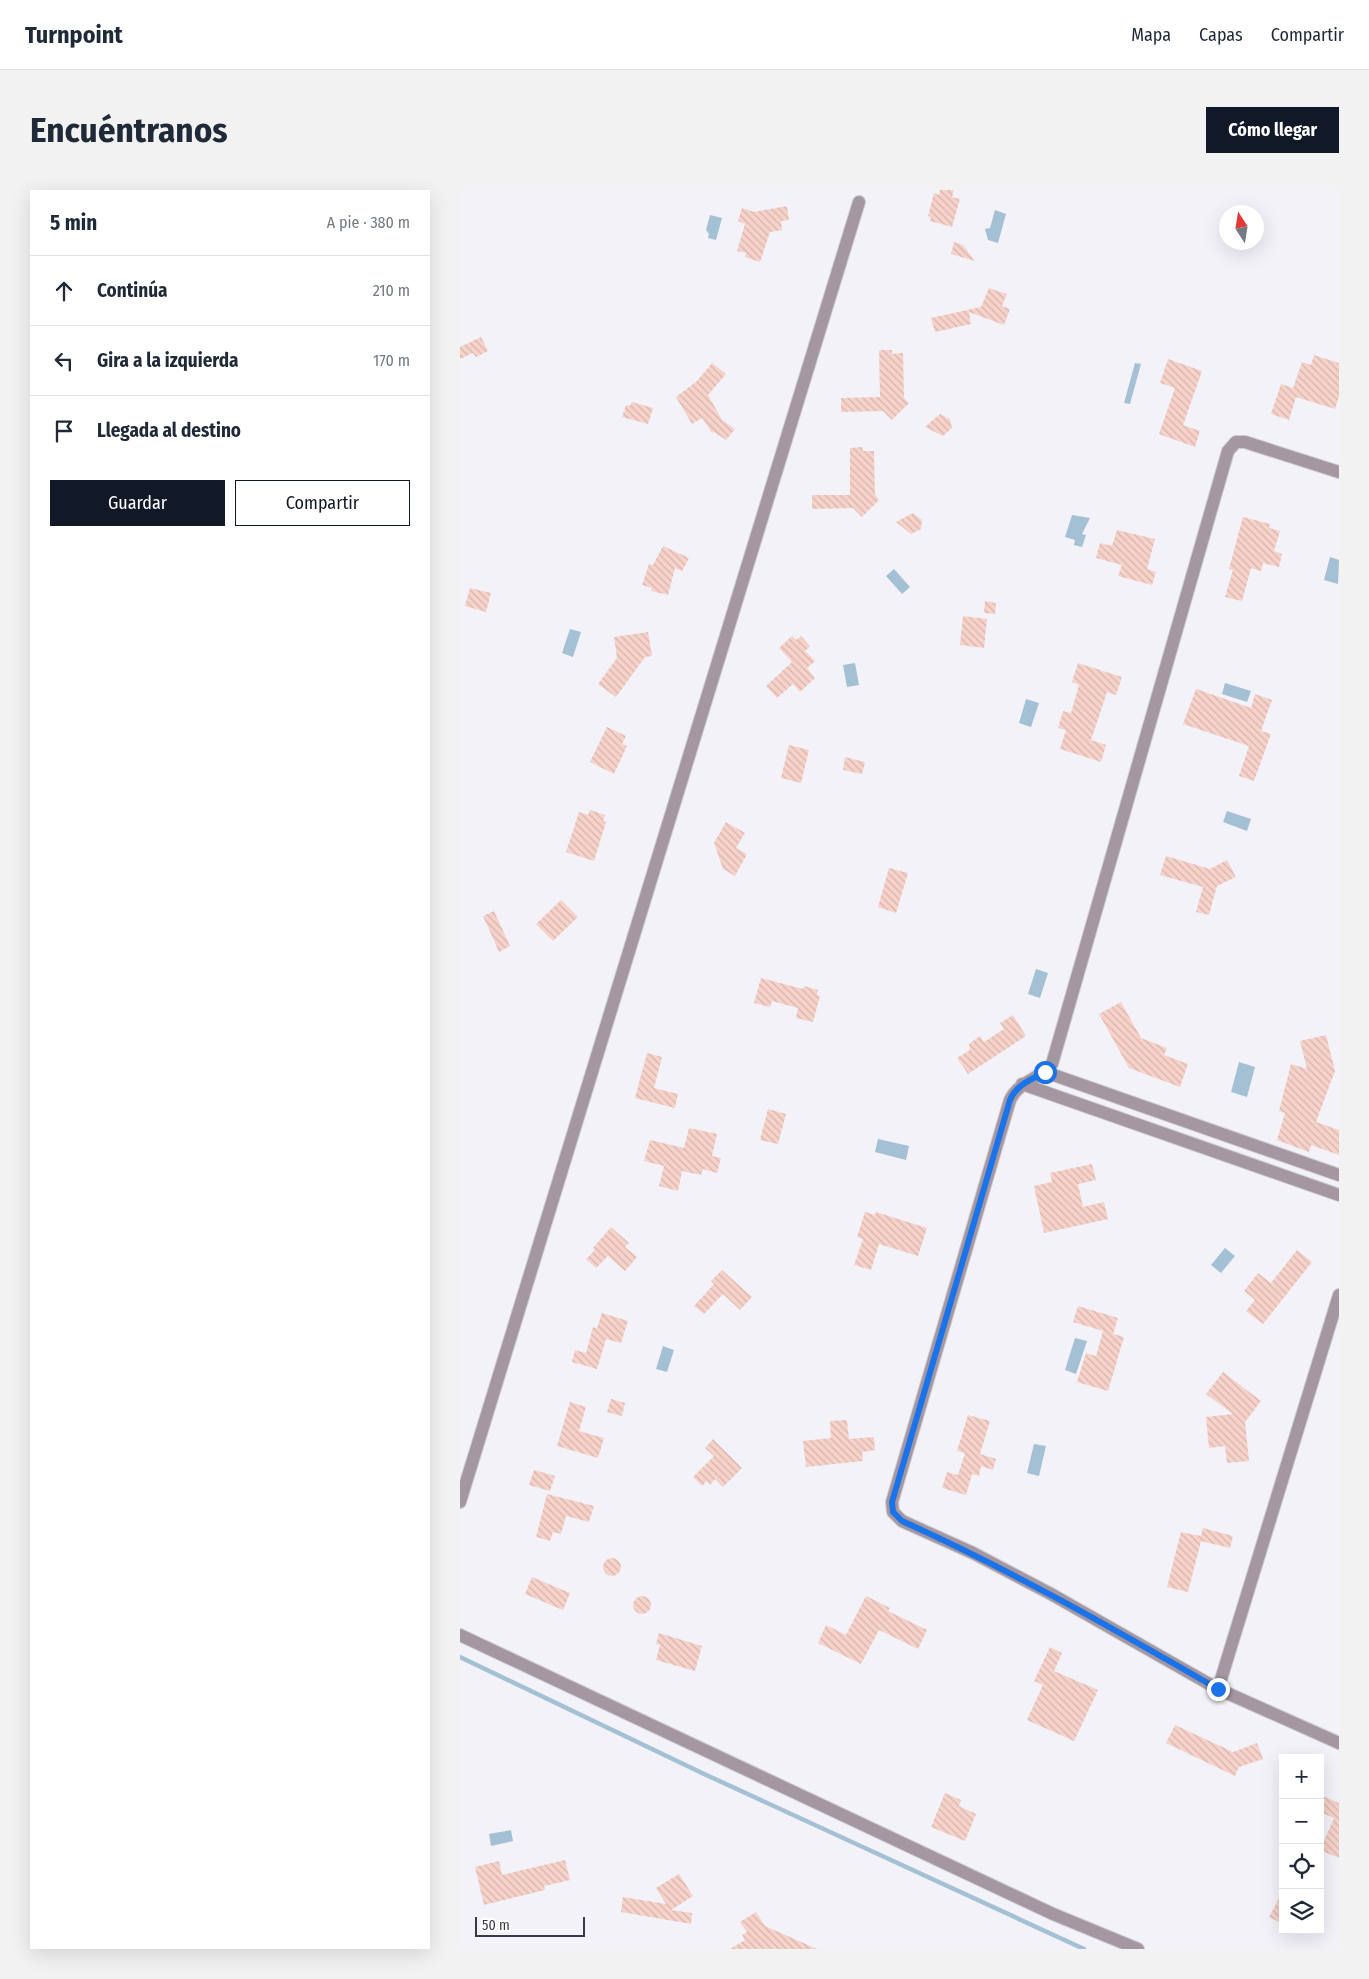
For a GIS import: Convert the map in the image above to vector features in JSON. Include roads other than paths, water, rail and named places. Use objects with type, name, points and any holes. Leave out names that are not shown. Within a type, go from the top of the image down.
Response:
[{"type":"street","points":[[460,1502],[859,202]]},
{"type":"street","points":[[1339,472],[1246,442],[1236,442],[1228,451],[1052,1064],[1045,1072],[1022,1084],[1014,1092],[1010,1100],[892,1502],[893,1512],[902,1521],[973,1553],[1051,1594],[1218,1689],[1339,1743]]},
{"type":"street","points":[[1045,1072],[1339,1175]]},
{"type":"street","points":[[1022,1084],[1339,1195]]},
{"type":"street","points":[[1218,1689],[1339,1295]]},
{"type":"street","points":[[460,1635],[1053,1914],[1138,1949]]},
{"type":"water","points":[[995,210],[1006,214],[998,243],[988,240],[985,229],[990,228]]},
{"type":"water","points":[[710,215],[722,218],[716,240],[708,238],[709,234],[706,230]]},
{"type":"water","points":[[1135,363],[1141,364],[1130,404],[1124,403]]},
{"type":"water","points":[[1072,515],[1090,518],[1082,534],[1086,535],[1082,547],[1074,545],[1075,540],[1065,537]]},
{"type":"water","points":[[1330,557],[1339,560],[1338,584],[1324,580]]},
{"type":"water","points":[[894,569],[910,587],[902,594],[886,576]]},
{"type":"water","points":[[570,629],[581,632],[573,657],[562,653]]},
{"type":"water","points":[[855,663],[859,685],[847,687],[843,665]]},
{"type":"water","points":[[1225,683],[1251,691],[1247,702],[1222,694]]},
{"type":"water","points":[[1026,699],[1039,703],[1031,727],[1019,723]]},
{"type":"water","points":[[1227,811],[1251,819],[1247,831],[1223,822]]},
{"type":"water","points":[[1036,969],[1048,973],[1040,998],[1028,994]]},
{"type":"water","points":[[1239,1062],[1255,1067],[1247,1097],[1231,1092]]},
{"type":"water","points":[[878,1139],[909,1146],[906,1160],[875,1152]]},
{"type":"water","points":[[1225,1248],[1235,1256],[1221,1273],[1211,1265]]},
{"type":"water","points":[[1075,1338],[1087,1341],[1076,1374],[1065,1370]]},
{"type":"water","points":[[663,1346],[674,1350],[667,1372],[656,1369]]},
{"type":"water","points":[[1034,1444],[1046,1446],[1039,1476],[1027,1473]]},
{"type":"water","points":[[511,1830],[513,1841],[491,1846],[489,1834]]},
{"type":"waterway","points":[[460,1657],[702,1773],[1084,1949]]}]
